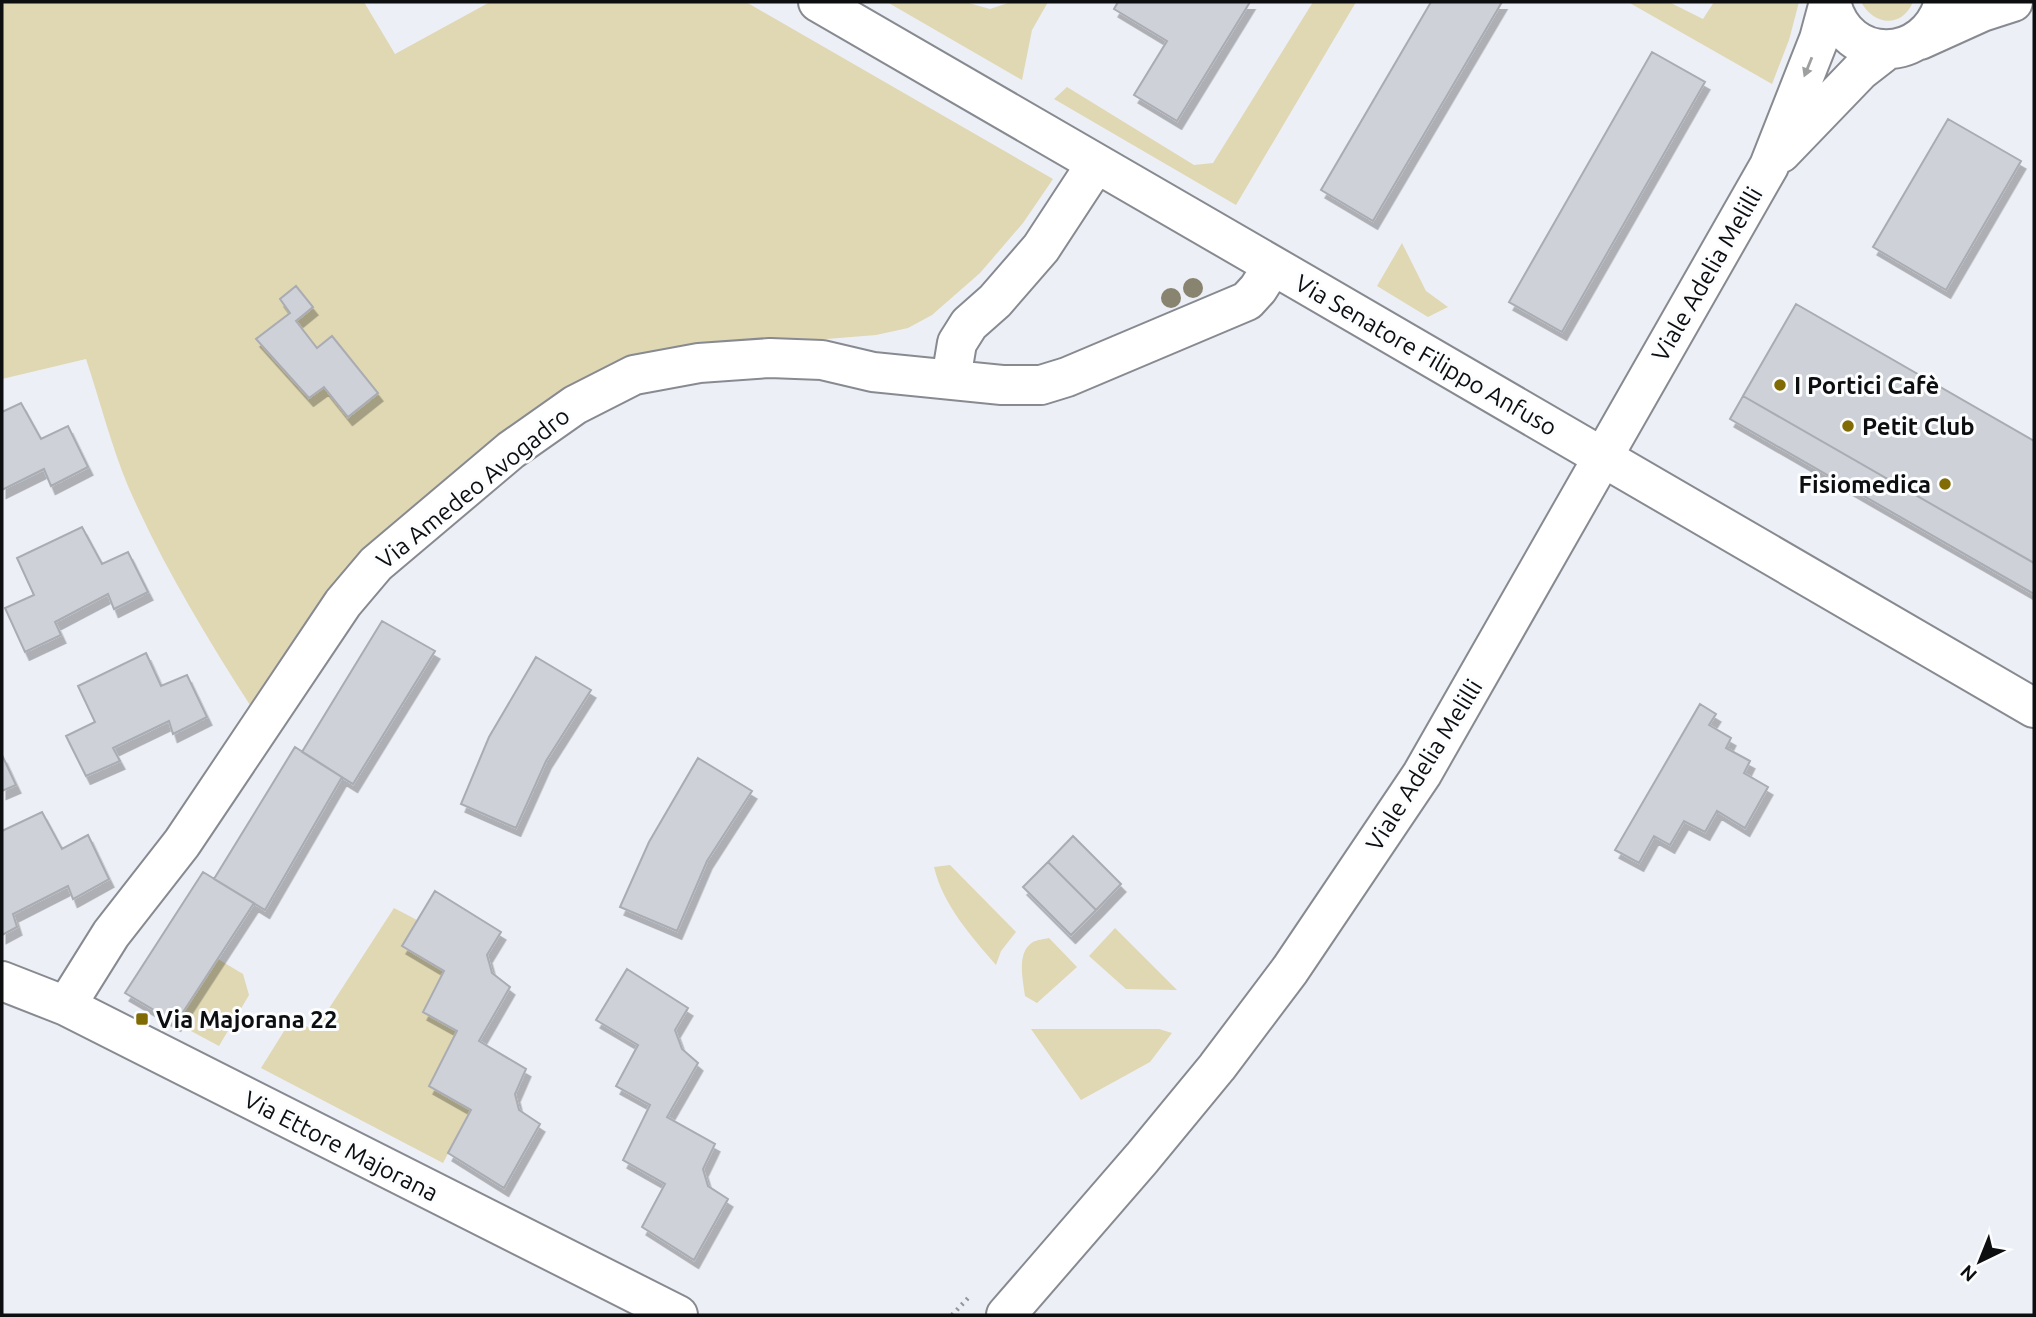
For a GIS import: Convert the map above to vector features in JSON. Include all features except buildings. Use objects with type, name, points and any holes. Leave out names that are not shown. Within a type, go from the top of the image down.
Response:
[{"type":"street","name":"Via Senatore Filippo Anfuso","points":[[818,2],[2034,708]]},
{"type":"street","points":[[1830,2],[1842,29],[1855,40],[1871,47],[1904,45],[2013,2]]},
{"type":"street","points":[[1769,166],[1819,39],[1830,2]]},
{"type":"street","points":[[1769,166],[1860,71],[1933,29],[1941,15],[1944,2]]},
{"type":"street","points":[[951,379],[957,343],[969,324],[995,302],[1041,248],[1096,164]]},
{"type":"street","name":"Viale Adelia Melilli","points":[[1006,1315],[1217,1067],[1290,970],[1422,774],[1769,166]]},
{"type":"street","name":"Via Amedeo Avogadro","points":[[66,1006],[111,934],[181,843],[343,603],[376,564],[522,443],[576,405],[635,375],[699,363],[770,358],[822,360],[873,372],[1002,386],[1041,385],[1067,377],[1247,301],[1272,267]]},
{"type":"street","name":"Via Ettore Majorana","points":[[2,981],[66,1006],[678,1315]]},
{"type":"path","points":[[952,1315],[971,1295]]},
{"type":"shaded area","points":[[2,2],[364,2],[395,54],[490,2],[746,2],[1053,179],[1023,223],[980,273],[932,315],[908,328],[876,335],[675,348],[604,370],[331,592],[250,705],[184,598],[141,514],[116,455],[86,359],[2,379]]},
{"type":"shaded area","points":[[887,2],[965,2],[990,9],[1011,2],[1048,2],[1032,30],[1022,80]]},
{"type":"shaded area","points":[[1313,2],[1356,2],[1236,205],[1054,99],[1067,87],[1194,165],[1213,163]]},
{"type":"shaded area","points":[[1628,2],[1669,2],[1703,19],[1714,2],[1799,2],[1789,40],[1772,84]]},
{"type":"shaded area","points":[[1861,2],[1913,2],[1902,16],[1888,21],[1873,16]]},
{"type":"shaded area","points":[[1402,243],[1426,291],[1448,307],[1428,317],[1377,286]]},
{"type":"shaded area","points":[[950,865],[1016,932],[1001,951],[996,965],[959,919],[938,881],[934,867]]},
{"type":"shaded area","points":[[394,908],[417,920],[402,946],[444,971],[423,1012],[457,1031],[429,1086],[471,1110],[443,1163],[261,1068],[291,1020],[315,1030]]},
{"type":"shaded area","points":[[1115,928],[1177,990],[1126,989],[1089,956]]},
{"type":"shaded area","points":[[1049,938],[1077,967],[1037,1003],[1025,996],[1022,959],[1024,952],[1033,942]]},
{"type":"shaded area","points":[[218,959],[243,974],[249,995],[219,1046],[176,1023]]},
{"type":"shaded area","points":[[1031,1029],[1159,1029],[1172,1033],[1150,1062],[1081,1100]]},
{"type":"place","name":"I Portici Cafè","points":[[1780,385]]},
{"type":"place","name":"Petit Club","points":[[1848,426]]},
{"type":"place","name":"Fisiomedica","points":[[1945,484]]},
{"type":"place","name":"Via Majorana 22","points":[[142,1019]]}]
